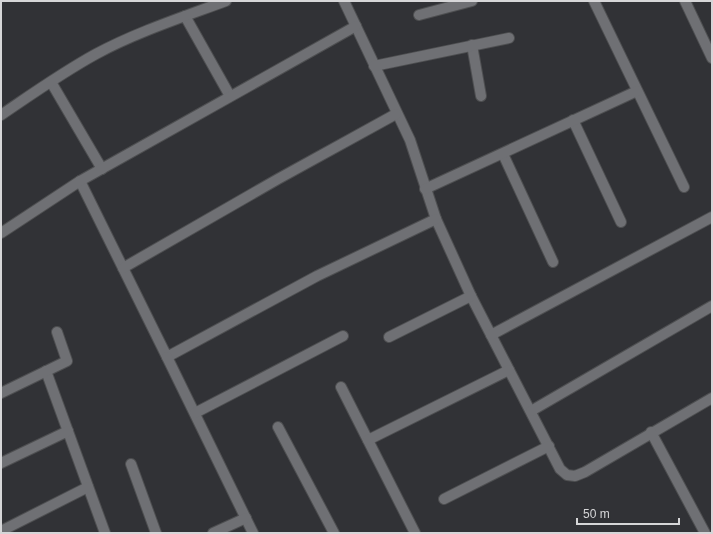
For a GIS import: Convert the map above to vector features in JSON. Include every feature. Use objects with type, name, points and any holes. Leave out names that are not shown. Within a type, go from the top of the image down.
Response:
[{"type":"street","points":[[1,115],[97,54],[185,16],[226,1]]},
{"type":"street","points":[[344,1],[416,155],[436,219],[471,296],[560,469],[567,475],[575,476],[712,398]]},
{"type":"street","points":[[419,15],[472,1]]},
{"type":"street","points":[[594,1],[636,91],[684,187]]},
{"type":"street","points":[[685,1],[712,58]]},
{"type":"street","points":[[185,16],[230,96]]},
{"type":"street","points":[[1,234],[80,181],[356,26]]},
{"type":"street","points":[[374,66],[509,38]]},
{"type":"street","points":[[472,46],[480,96]]},
{"type":"street","points":[[51,82],[102,169]]},
{"type":"street","points":[[426,189],[636,91]]},
{"type":"street","points":[[123,268],[278,178],[396,114]]},
{"type":"street","points":[[573,120],[621,222]]},
{"type":"street","points":[[503,154],[553,262]]},
{"type":"street","points":[[80,181],[253,533]]},
{"type":"street","points":[[491,335],[712,217]]},
{"type":"street","points":[[168,358],[317,276],[436,219]]},
{"type":"street","points":[[389,337],[471,296]]},
{"type":"street","points":[[531,411],[712,306]]},
{"type":"street","points":[[1,393],[66,360],[58,332]]},
{"type":"street","points":[[195,413],[343,336]]},
{"type":"street","points":[[368,440],[509,370]]},
{"type":"street","points":[[46,371],[104,533]]},
{"type":"street","points":[[341,387],[415,533]]},
{"type":"street","points":[[278,427],[334,533]]},
{"type":"street","points":[[1,463],[68,431]]},
{"type":"street","points":[[651,432],[706,533]]},
{"type":"street","points":[[444,499],[549,446]]},
{"type":"street","points":[[131,464],[156,533]]},
{"type":"street","points":[[1,531],[88,486]]},
{"type":"street","points":[[213,533],[246,518]]}]
